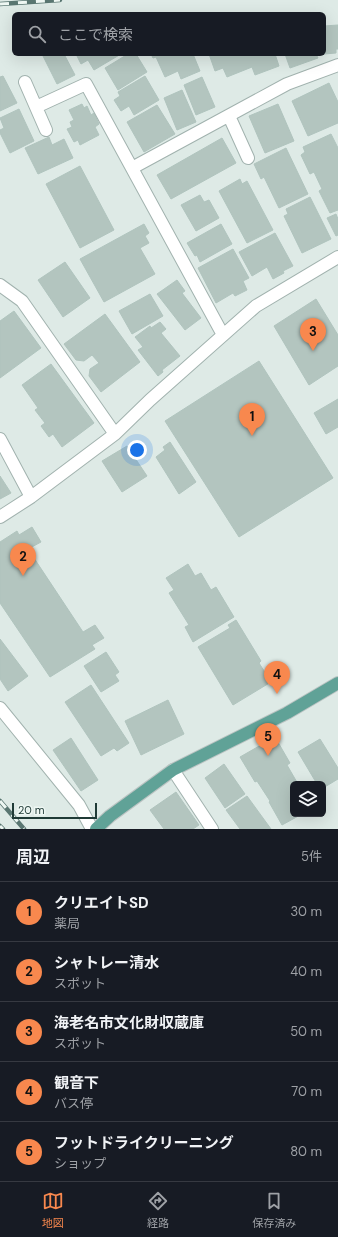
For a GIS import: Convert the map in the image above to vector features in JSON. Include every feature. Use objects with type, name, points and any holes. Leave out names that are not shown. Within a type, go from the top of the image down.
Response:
[{"type":"main road","points":[[96,829],[110,816],[173,770],[287,713],[338,683]]},
{"type":"street","points":[[132,168],[287,84],[338,65]]},
{"type":"street","points":[[24,82],[46,130]]},
{"type":"street","points":[[36,107],[86,84],[223,335]]},
{"type":"street","points":[[229,116],[248,158]]},
{"type":"street","points":[[0,517],[31,497],[114,434],[256,306],[338,257]]},
{"type":"street","points":[[0,285],[22,301],[114,434]]},
{"type":"street","points":[[0,439],[31,497]]},
{"type":"street","points":[[0,708],[79,805],[92,829]]},
{"type":"street","points":[[173,770],[212,829]]},
{"type":"building","points":[[338,25],[338,49],[336,49],[336,53],[326,54],[326,26]]},
{"type":"building","points":[[43,56],[65,56],[75,75],[57,84]]},
{"type":"building","points":[[77,56],[118,56],[94,70],[88,60],[81,64]]},
{"type":"building","points":[[125,56],[137,56],[147,72],[118,90],[105,68]]},
{"type":"building","points":[[152,56],[194,56],[200,71],[181,79],[178,71],[165,77],[156,57],[153,58]]},
{"type":"building","points":[[210,56],[276,56],[279,66],[255,75],[252,67],[227,77],[223,68],[215,71]]},
{"type":"building","points":[[286,56],[317,56],[318,58],[290,68]]},
{"type":"building","points":[[3,76],[17,103],[0,111],[0,77]]},
{"type":"building","points":[[145,76],[159,100],[134,115],[129,106],[121,111],[114,100],[120,96],[118,92]]},
{"type":"building","points":[[202,77],[215,107],[196,115],[184,85]]},
{"type":"building","points":[[329,83],[338,102],[338,123],[308,136],[292,101]]},
{"type":"building","points":[[182,90],[196,122],[177,130],[164,98]]},
{"type":"building","points":[[82,104],[84,108],[87,106],[91,115],[94,113],[99,124],[95,127],[99,135],[80,145],[78,140],[74,142],[67,129],[72,127],[70,122],[74,120],[69,110]]},
{"type":"building","points":[[278,104],[294,141],[265,153],[249,116]]},
{"type":"building","points":[[157,105],[175,134],[144,152],[127,122]]},
{"type":"building","points":[[19,109],[34,141],[10,153],[0,133],[0,130],[4,128],[0,118]]},
{"type":"building","points":[[331,134],[338,148],[338,210],[330,213],[319,191],[322,189],[314,172],[310,174],[301,155],[305,152],[303,147]]},
{"type":"building","points":[[49,137],[52,145],[64,139],[73,158],[38,174],[25,148]]},
{"type":"building","points":[[222,138],[236,163],[171,199],[157,175]]},
{"type":"building","points":[[286,148],[308,194],[279,208],[264,177],[261,179],[254,164]]},
{"type":"building","points":[[80,166],[114,230],[80,248],[46,184]]},
{"type":"building","points":[[240,179],[242,184],[247,181],[273,230],[247,243],[219,191]]},
{"type":"building","points":[[200,195],[204,202],[209,200],[219,218],[196,231],[181,205]]},
{"type":"building","points":[[310,197],[331,239],[302,253],[284,216],[288,214],[286,209]]},
{"type":"building","points":[[336,214],[338,219],[338,235],[336,236],[327,218]]},
{"type":"building","points":[[144,224],[149,233],[145,236],[149,243],[140,248],[155,274],[104,302],[80,259]]},
{"type":"building","points":[[221,224],[232,244],[200,262],[197,255],[195,256],[187,243]]},
{"type":"building","points":[[275,233],[293,266],[283,271],[284,273],[273,279],[267,267],[252,276],[239,252]]},
{"type":"building","points":[[233,249],[249,278],[243,281],[247,290],[235,296],[233,293],[216,303],[198,268]]},
{"type":"building","points":[[65,262],[90,298],[63,317],[38,280]]},
{"type":"building","points":[[177,280],[185,291],[182,293],[201,318],[185,330],[157,294]]},
{"type":"building","points":[[150,294],[163,316],[132,334],[119,311]]},
{"type":"building","points":[[316,299],[338,335],[338,366],[309,385],[274,326]]},
{"type":"building","points":[[14,311],[41,348],[0,378],[0,321]]},
{"type":"building","points":[[105,314],[140,362],[101,392],[89,376],[90,369],[99,363],[92,355],[84,361],[76,360],[64,344]]},
{"type":"building","points":[[160,322],[166,329],[161,333],[180,356],[162,370],[163,372],[158,376],[138,350],[143,347],[135,337],[150,326],[151,328]]},
{"type":"building","points":[[259,361],[333,478],[239,537],[165,421]]},
{"type":"building","points":[[51,364],[94,423],[62,447],[53,434],[49,437],[41,426],[45,423],[35,410],[38,408],[22,385]]},
{"type":"building","points":[[338,399],[338,427],[326,434],[314,413]]},
{"type":"building","points":[[170,442],[196,482],[179,494],[156,457],[165,450],[163,447]]},
{"type":"building","points":[[127,446],[147,476],[122,492],[102,461]]},
{"type":"building","points":[[0,476],[11,493],[0,499]]},
{"type":"building","points":[[32,527],[41,542],[28,549],[83,632],[95,625],[104,638],[92,645],[95,649],[50,677],[0,603],[0,542],[17,531],[19,535]]},
{"type":"building","points":[[188,564],[195,576],[201,573],[211,590],[216,587],[234,617],[193,642],[185,627],[189,625],[169,593],[174,590],[166,578]]},
{"type":"building","points":[[236,620],[261,661],[259,663],[271,682],[233,705],[198,647],[230,628],[228,625]]},
{"type":"building","points":[[0,639],[28,676],[8,691],[0,679]]},
{"type":"building","points":[[106,652],[119,672],[115,675],[119,681],[101,692],[84,666]]},
{"type":"building","points":[[91,685],[129,743],[117,751],[114,748],[101,756],[65,702]]},
{"type":"building","points":[[168,700],[184,734],[141,755],[125,721]]},
{"type":"building","points":[[275,737],[290,763],[287,765],[296,781],[290,781],[290,817],[297,817],[282,825],[269,802],[270,801],[257,781],[255,782],[240,757]]},
{"type":"building","points":[[71,738],[98,780],[81,791],[53,750]]},
{"type":"building","points":[[320,739],[338,768],[338,779],[326,786],[326,781],[315,781],[298,752]]},
{"type":"building","points":[[224,764],[245,794],[225,808],[205,778]]},
{"type":"building","points":[[176,792],[199,825],[193,829],[164,829],[150,810]]},
{"type":"building","points":[[247,796],[271,829],[240,829],[226,810]]},
{"type":"railway","points":[[0,4],[60,0]]},
{"type":"railway","points":[[0,801],[24,829]]},
{"type":"railway","points":[[0,826],[3,829]]},
{"type":"place","name":"海老名市文化財収蔵庫","points":[[313,351]]},
{"type":"place","name":"クリエイトSD","points":[[252,436]]},
{"type":"place","name":"シャトレー清水","points":[[23,576]]},
{"type":"place","name":"観音下","points":[[277,694]]},
{"type":"place","name":"フットドライクリーニング","points":[[268,756]]}]
